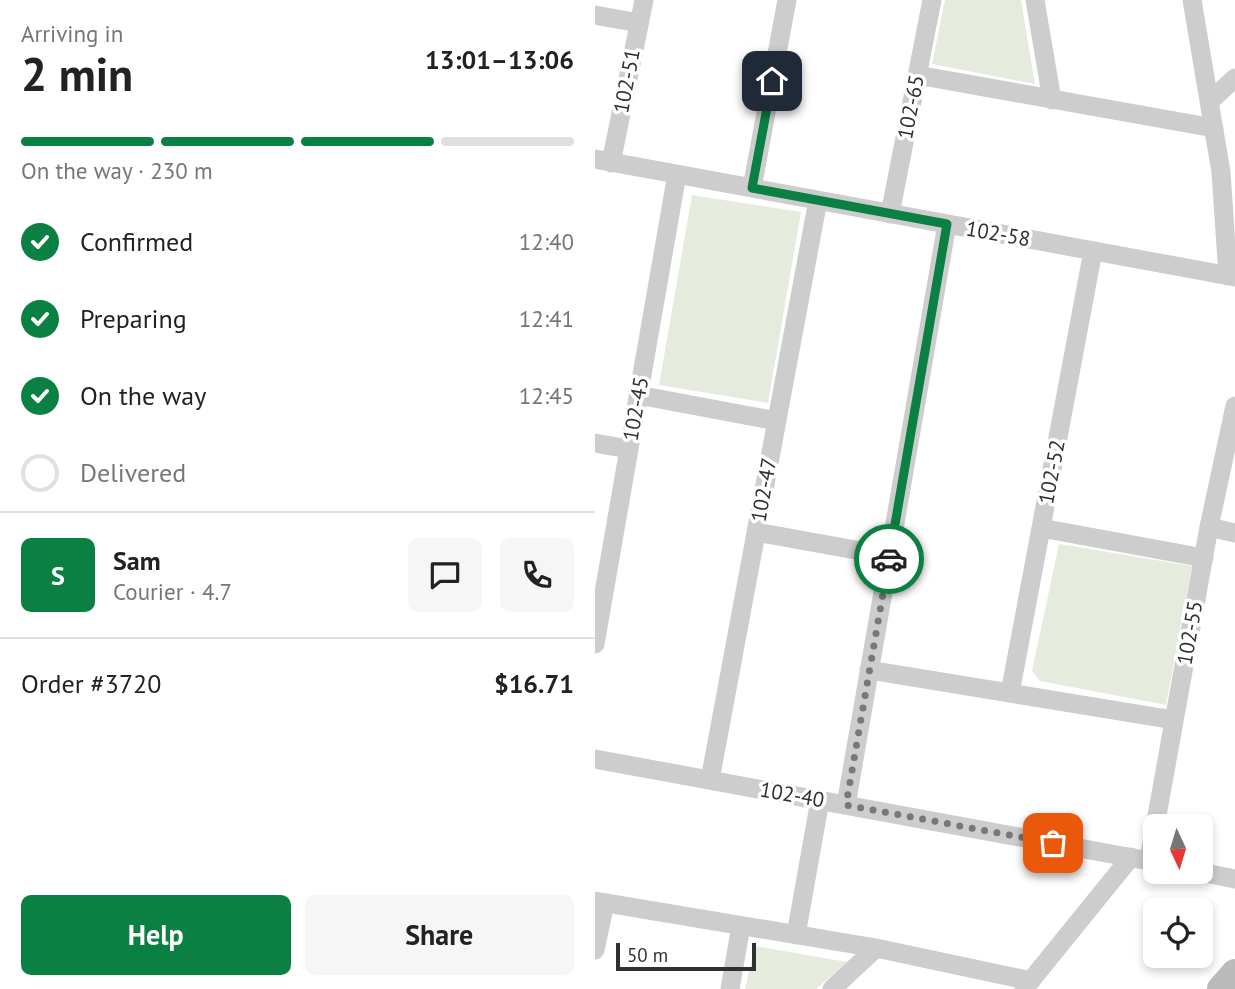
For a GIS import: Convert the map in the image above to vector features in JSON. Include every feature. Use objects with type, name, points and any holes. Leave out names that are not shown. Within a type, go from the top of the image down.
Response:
[{"type":"main road","points":[[1221,989],[1235,973]]},
{"type":"street","name":"102-51","points":[[603,161],[644,0]]},
{"type":"street","points":[[752,188],[787,0]]},
{"type":"street","name":"102-65","points":[[890,214],[932,0]]},
{"type":"street","points":[[1035,0],[1052,100]]},
{"type":"street","points":[[1192,0],[1214,128],[1228,178],[1231,277]]},
{"type":"street","points":[[595,15],[639,23]]},
{"type":"street","points":[[917,75],[1214,128]]},
{"type":"street","points":[[1210,101],[1235,78]]},
{"type":"street","name":"102-58","points":[[603,161],[1231,277]]},
{"type":"street","name":"102-45","points":[[595,644],[677,174]]},
{"type":"street","name":"102-47","points":[[710,780],[818,200]]},
{"type":"street","points":[[846,805],[947,224]]},
{"type":"street","name":"102-52","points":[[1010,693],[1093,251]]},
{"type":"street","points":[[638,395],[777,421]]},
{"type":"street","name":"102-55","points":[[1154,814],[1235,406]]},
{"type":"street","points":[[595,443],[629,449]]},
{"type":"street","points":[[1209,527],[1235,533]]},
{"type":"street","points":[[1041,528],[1204,558]]},
{"type":"street","points":[[756,532],[889,556]]},
{"type":"street","points":[[869,670],[1174,719]]},
{"type":"street","name":"102-40","points":[[595,759],[1143,860]]},
{"type":"street","points":[[796,935],[820,800]]},
{"type":"street","points":[[595,950],[600,902],[876,948],[1027,985],[1143,862]]},
{"type":"street","points":[[1213,875],[1235,879]]},
{"type":"street","points":[[730,989],[741,926]]},
{"type":"street","points":[[832,989],[876,948]]},
{"type":"shaded area","points":[[945,0],[1021,0],[1035,84],[932,64]]},
{"type":"shaded area","points":[[692,195],[801,212],[768,403],[659,385]]},
{"type":"shaded area","points":[[1059,544],[1192,566],[1166,705],[1040,681],[1032,671]]},
{"type":"shaded area","points":[[755,946],[847,962],[816,989],[745,989]]},
{"type":"way so far","points":[[889,559],[846,805],[1053,843]]},
{"type":"route","points":[[772,81],[752,188],[947,224],[889,559]]}]
